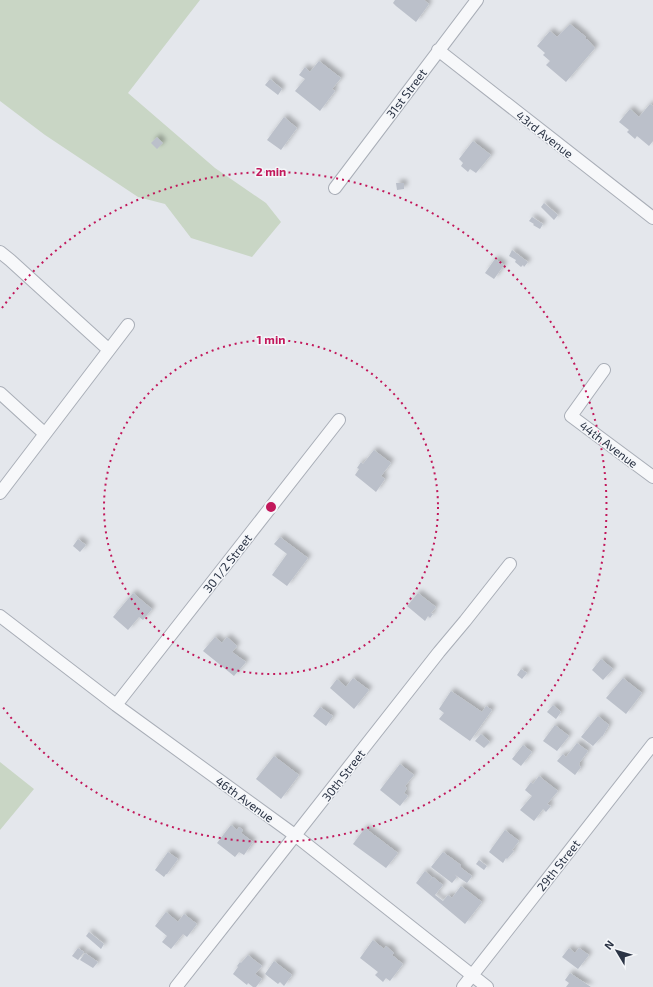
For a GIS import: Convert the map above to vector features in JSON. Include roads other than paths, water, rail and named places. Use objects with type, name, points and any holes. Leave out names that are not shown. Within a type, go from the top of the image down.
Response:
[{"type":"street","name":"31st Street","points":[[335,188],[477,0]]},
{"type":"street","name":"43rd Avenue","points":[[438,50],[653,218]]},
{"type":"street","points":[[0,252],[109,350]]},
{"type":"street","points":[[0,492],[128,324]]},
{"type":"street","name":"44th Avenue","points":[[604,370],[571,416],[653,477]]},
{"type":"street","points":[[0,393],[45,434]]},
{"type":"street","name":"30 1/2 Street","points":[[116,705],[339,420]]},
{"type":"street","name":"30th Street","points":[[176,987],[510,564]]},
{"type":"street","name":"46th Avenue","points":[[0,616],[116,705],[296,836],[487,987]]},
{"type":"street","name":"29th Street","points":[[463,987],[653,744]]}]
